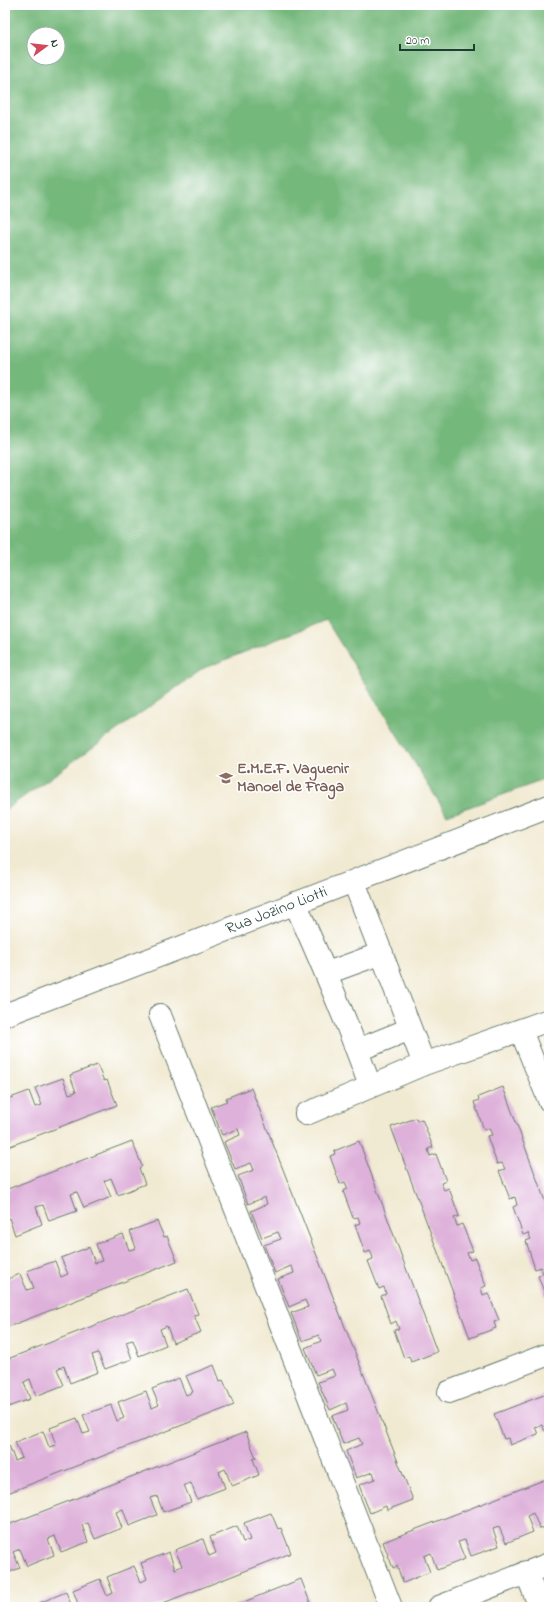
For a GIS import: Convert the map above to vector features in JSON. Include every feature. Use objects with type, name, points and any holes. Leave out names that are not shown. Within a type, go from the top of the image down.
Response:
[{"type":"street","name":"Rua Jozino Liotti","points":[[5,1015],[549,806]]},
{"type":"street","points":[[354,882],[424,1064]]},
{"type":"street","points":[[295,903],[327,973],[358,1050],[370,1086]]},
{"type":"street","points":[[327,973],[382,953]]},
{"type":"street","points":[[160,1015],[391,1607]]},
{"type":"street","points":[[306,1114],[424,1064],[549,1020]]},
{"type":"street","points":[[358,1050],[410,1029]]},
{"type":"street","points":[[521,1031],[549,1100]]},
{"type":"street","points":[[449,1392],[549,1354]]},
{"type":"street","points":[[439,1607],[549,1564]]},
{"type":"street","points":[[526,1572],[540,1607]]},
{"type":"green space","points":[[5,5],[549,5],[549,778],[447,815],[326,620],[204,668],[5,810]]},
{"type":"building","points":[[97,1065],[104,1081],[107,1080],[117,1105],[5,1148],[5,1119],[8,1118],[5,1111],[5,1100],[29,1091],[35,1107],[42,1105],[35,1088],[63,1078],[69,1094],[76,1092],[70,1075]]},
{"type":"building","points":[[503,1087],[549,1212],[549,1305],[538,1276],[543,1274],[541,1267],[535,1269],[526,1241],[531,1239],[528,1233],[523,1235],[513,1207],[517,1205],[515,1197],[510,1199],[499,1171],[505,1169],[502,1163],[497,1164],[487,1136],[492,1135],[489,1128],[484,1130],[474,1102],[479,1100],[478,1097]]},
{"type":"building","points":[[251,1088],[413,1500],[387,1510],[386,1506],[370,1513],[359,1485],[375,1479],[373,1472],[356,1478],[346,1451],[362,1444],[359,1438],[343,1444],[332,1416],[348,1410],[346,1403],[330,1410],[318,1382],[335,1376],[332,1369],[316,1375],[305,1348],[321,1341],[319,1335],[302,1341],[291,1313],[308,1307],[305,1300],[289,1307],[278,1279],[294,1273],[293,1269],[291,1266],[275,1273],[264,1245],[281,1239],[278,1232],[262,1238],[251,1211],[267,1204],[265,1197],[248,1204],[238,1176],[254,1170],[251,1163],[235,1169],[224,1142],[240,1135],[238,1129],[222,1135],[211,1107],[227,1101],[226,1098]]},
{"type":"building","points":[[416,1118],[417,1121],[422,1119],[433,1147],[428,1149],[430,1156],[436,1154],[446,1181],[441,1183],[444,1190],[449,1188],[459,1216],[454,1218],[457,1226],[462,1224],[473,1251],[467,1253],[470,1260],[475,1258],[486,1286],[481,1288],[483,1295],[488,1293],[499,1320],[494,1322],[496,1328],[470,1338],[391,1127]]},
{"type":"building","points":[[132,1141],[142,1166],[139,1168],[145,1184],[118,1195],[111,1178],[104,1181],[111,1197],[84,1208],[77,1192],[71,1194],[77,1211],[49,1221],[43,1205],[36,1207],[42,1224],[15,1235],[9,1218],[5,1220],[5,1190]]},
{"type":"building","points":[[359,1141],[437,1352],[411,1362],[409,1356],[404,1358],[394,1330],[399,1329],[396,1321],[391,1324],[381,1296],[386,1294],[384,1287],[379,1289],[368,1261],[373,1259],[372,1255],[370,1251],[365,1253],[355,1225],[360,1223],[358,1217],[353,1218],[343,1191],[348,1189],[345,1182],[340,1184],[330,1156],[335,1154],[334,1151]]},
{"type":"building","points":[[157,1221],[164,1237],[167,1236],[177,1261],[5,1328],[5,1280],[20,1274],[27,1290],[34,1288],[27,1271],[55,1261],[61,1277],[68,1274],[61,1258],[89,1247],[95,1263],[102,1261],[96,1244],[123,1234],[129,1250],[136,1248],[130,1231]]},
{"type":"building","points":[[188,1289],[198,1314],[194,1316],[201,1332],[173,1343],[167,1326],[160,1329],[166,1345],[139,1356],[133,1340],[126,1342],[132,1359],[105,1369],[98,1353],[92,1355],[98,1372],[70,1383],[64,1366],[57,1369],[64,1385],[36,1396],[30,1379],[24,1382],[30,1399],[5,1408],[5,1360]]},
{"type":"building","points":[[214,1365],[220,1381],[223,1380],[234,1405],[5,1494],[5,1446],[9,1445],[15,1461],[22,1458],[15,1442],[43,1431],[49,1447],[56,1445],[50,1428],[77,1418],[83,1434],[90,1432],[83,1415],[111,1405],[117,1421],[124,1418],[118,1402],[146,1391],[152,1408],[159,1405],[152,1389],[179,1378],[186,1395],[193,1392],[186,1376]]},
{"type":"building","points":[[549,1393],[549,1430],[545,1431],[542,1425],[535,1427],[538,1434],[510,1445],[508,1438],[504,1439],[494,1414]]},
{"type":"building","points":[[246,1432],[256,1458],[253,1459],[259,1475],[232,1486],[225,1469],[219,1472],[225,1488],[197,1499],[191,1483],[184,1485],[191,1502],[163,1512],[157,1496],[150,1498],[157,1515],[129,1526],[123,1509],[116,1512],[122,1528],[95,1539],[88,1523],[82,1525],[88,1542],[61,1552],[55,1536],[48,1539],[54,1555],[27,1566],[20,1549],[13,1552],[20,1568],[5,1574],[5,1526]]},
{"type":"building","points":[[549,1478],[549,1526],[540,1529],[533,1513],[527,1516],[533,1532],[506,1543],[499,1527],[493,1529],[499,1546],[471,1556],[465,1540],[458,1542],[465,1559],[437,1570],[431,1553],[424,1556],[430,1572],[403,1583],[397,1566],[393,1568],[383,1542]]},
{"type":"building","points":[[271,1513],[278,1529],[281,1528],[291,1553],[153,1607],[79,1607],[73,1590],[100,1579],[107,1596],[113,1593],[107,1577],[134,1566],[141,1582],[147,1579],[141,1563],[169,1552],[175,1569],[182,1566],[175,1550],[203,1539],[209,1556],[216,1553],[210,1537],[237,1526],[243,1542],[250,1540],[244,1523]]},
{"type":"building","points":[[301,1579],[311,1605],[308,1607],[231,1607]]},
{"type":"building","points":[[66,1592],[72,1607],[40,1607],[39,1603]]},
{"type":"place","name":"E.M.E.F. Vaguenir Manoel de Fraga","points":[[226,778]]}]
